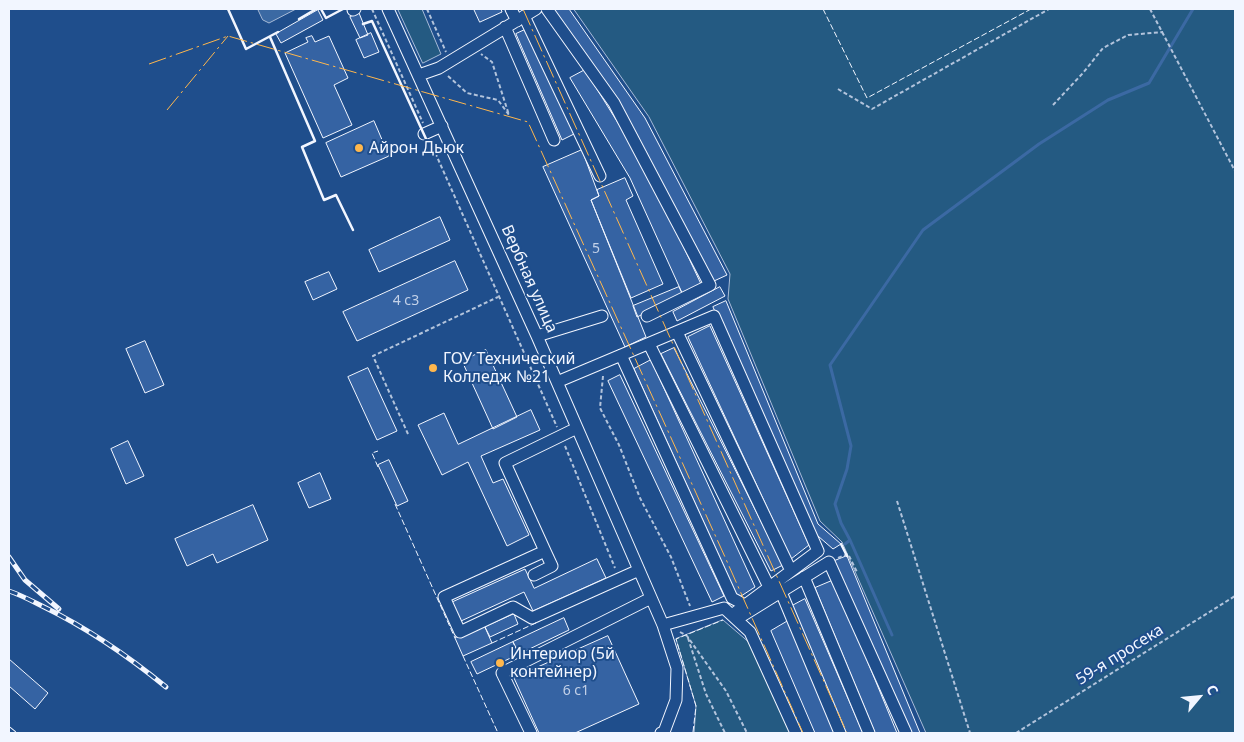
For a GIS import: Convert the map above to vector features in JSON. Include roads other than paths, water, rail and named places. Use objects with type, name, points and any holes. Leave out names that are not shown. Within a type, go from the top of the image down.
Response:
[{"type":"street","name":"Вербная улица","points":[[388,9],[537,336],[663,625],[677,668],[676,700],[664,732],[661,733]]},
{"type":"street","points":[[511,9],[520,18],[600,176]]},
{"type":"street","points":[[419,75],[439,68],[536,9]]},
{"type":"street","points":[[547,9],[614,103],[710,285],[647,316]]},
{"type":"street","points":[[505,28],[554,140]]},
{"type":"street","points":[[425,133],[442,126]]},
{"type":"street","points":[[537,336],[602,316]]},
{"type":"street","points":[[557,382],[714,316],[818,551],[745,605],[734,617]]},
{"type":"street","points":[[677,332],[791,571]]},
{"type":"street","points":[[649,344],[769,587]]},
{"type":"street","points":[[621,355],[732,598],[745,605]]},
{"type":"street","points":[[534,575],[552,566],[505,463],[576,428]]},
{"type":"street","points":[[545,550],[443,592],[460,632],[513,607],[532,618],[639,570]]},
{"type":"street","points":[[734,617],[781,592],[829,562],[906,733]]},
{"type":"street","points":[[804,578],[869,733]]},
{"type":"street","points":[[781,592],[840,733]]},
{"type":"street","points":[[531,733],[502,673],[651,598]]},
{"type":"street","points":[[663,625],[724,608],[750,632],[796,733]]},
{"type":"waterway","points":[[845,544],[850,540],[841,523],[835,504],[847,469],[851,446],[830,365],[923,230],[1039,144],[1108,100],[1149,83],[1193,9]]},
{"type":"waterway","points":[[850,540],[892,635]]},
{"type":"railway","points":[[9,557],[25,580],[59,609]]},
{"type":"railway","points":[[9,591],[61,615],[123,654],[166,687]]},
{"type":"railway","points":[[9,729],[14,733]]},
{"type":"place","name":"Айрон Дьюк","points":[[359,148]]},
{"type":"place","name":"ГОУ Технический Колледж №21","points":[[433,368]]},
{"type":"place","name":"Интериор (5й контейнер)","points":[[500,663]]}]
